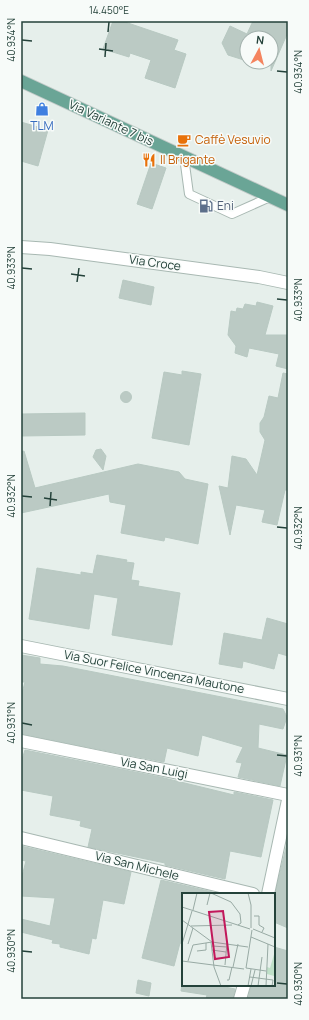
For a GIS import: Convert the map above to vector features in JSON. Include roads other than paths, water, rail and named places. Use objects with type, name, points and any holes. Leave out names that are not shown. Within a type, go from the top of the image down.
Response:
[{"type":"main road","name":"Via Variante 7 bis","points":[[21,81],[288,205]]},
{"type":"street","name":"Via Croce","points":[[21,247],[50,249],[259,277],[288,283]]},
{"type":"street","name":"Via Suor Felice Vincenza Mautone","points":[[21,646],[288,698]]},
{"type":"street","name":"Via San Luigi","points":[[21,741],[288,795]]},
{"type":"street","points":[[268,893],[288,800]]},
{"type":"street","name":"Via San Michele","points":[[21,838],[250,893]]},
{"type":"street","points":[[240,999],[244,986]]},
{"type":"lane","points":[[184,157],[189,194],[203,201],[232,214],[270,197]]},
{"type":"place","name":"TLM","points":[[42,109]]},
{"type":"place","name":"Caffè Vesuvio","points":[[184,140]]},
{"type":"place","name":"Il Brigante","points":[[149,160]]},
{"type":"place","name":"Eni","points":[[206,206]]}]
